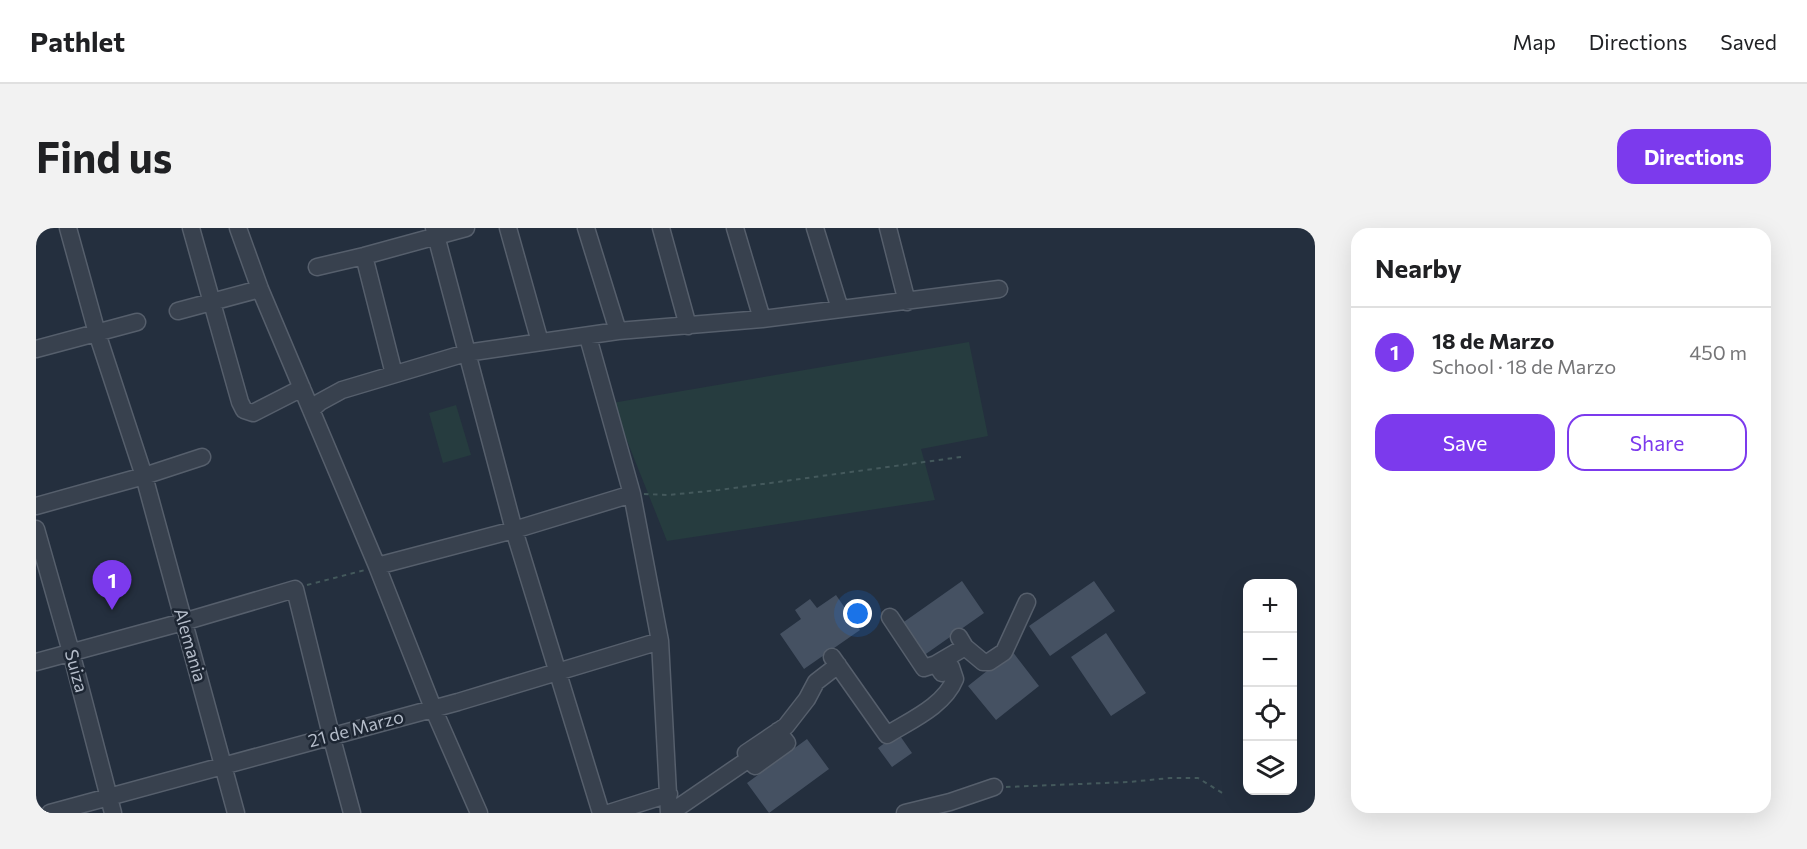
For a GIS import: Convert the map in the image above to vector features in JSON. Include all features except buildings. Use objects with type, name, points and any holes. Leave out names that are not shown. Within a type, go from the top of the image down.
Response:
[{"type":"street","name":"Alemania","points":[[68,228],[97,333],[144,476],[236,813]]},
{"type":"street","points":[[191,228],[244,410],[253,413],[302,388]]},
{"type":"street","points":[[238,228],[260,289],[377,566],[433,708],[479,813]]},
{"type":"street","points":[[317,267],[364,256],[436,232],[466,228]]},
{"type":"street","points":[[508,228],[540,342]]},
{"type":"street","points":[[586,228],[618,332]]},
{"type":"street","points":[[661,228],[688,326]]},
{"type":"street","points":[[735,228],[762,319]]},
{"type":"street","points":[[815,228],[840,309]]},
{"type":"street","points":[[888,228],[907,302]]},
{"type":"street","points":[[436,232],[514,530],[601,813]]},
{"type":"street","points":[[364,256],[394,374]]},
{"type":"street","points":[[178,311],[260,289]]},
{"type":"street","points":[[311,410],[320,402],[342,390],[466,353],[618,332],[762,319],[999,290]]},
{"type":"street","points":[[36,349],[137,322]]},
{"type":"street","points":[[588,337],[632,494],[660,641],[670,813]]},
{"type":"street","points":[[36,506],[144,476],[202,457]]},
{"type":"street","points":[[377,566],[514,530],[632,494]]},
{"type":"street","name":"Suiza","points":[[36,529],[111,805]]},
{"type":"street","points":[[36,662],[295,589],[352,813]]},
{"type":"street","points":[[890,617],[924,668],[944,663],[962,642],[983,662],[989,662],[1004,652],[1027,602]]},
{"type":"street","name":"21 de Marzo","points":[[50,813],[111,805],[224,765],[458,702],[660,641]]},
{"type":"street","points":[[670,813],[749,759],[755,766],[787,743],[778,731],[786,726],[807,699],[816,682],[835,661],[887,735],[943,699],[955,679],[944,663]]},
{"type":"street","points":[[914,812],[994,787]]},
{"type":"street","points":[[609,813],[669,794]]},
{"type":"path","points":[[632,494],[669,495],[719,490],[961,457]]},
{"type":"path","points":[[295,589],[377,566]]},
{"type":"path","points":[[994,787],[1129,783],[1170,778],[1198,778],[1224,794]]},
{"type":"green space","points":[[969,342],[988,436],[921,449],[935,500],[667,541],[612,403]]},
{"type":"green space","points":[[456,405],[471,455],[443,463],[429,413]]},
{"type":"place","name":"18 de Marzo","points":[[112,610]]}]
